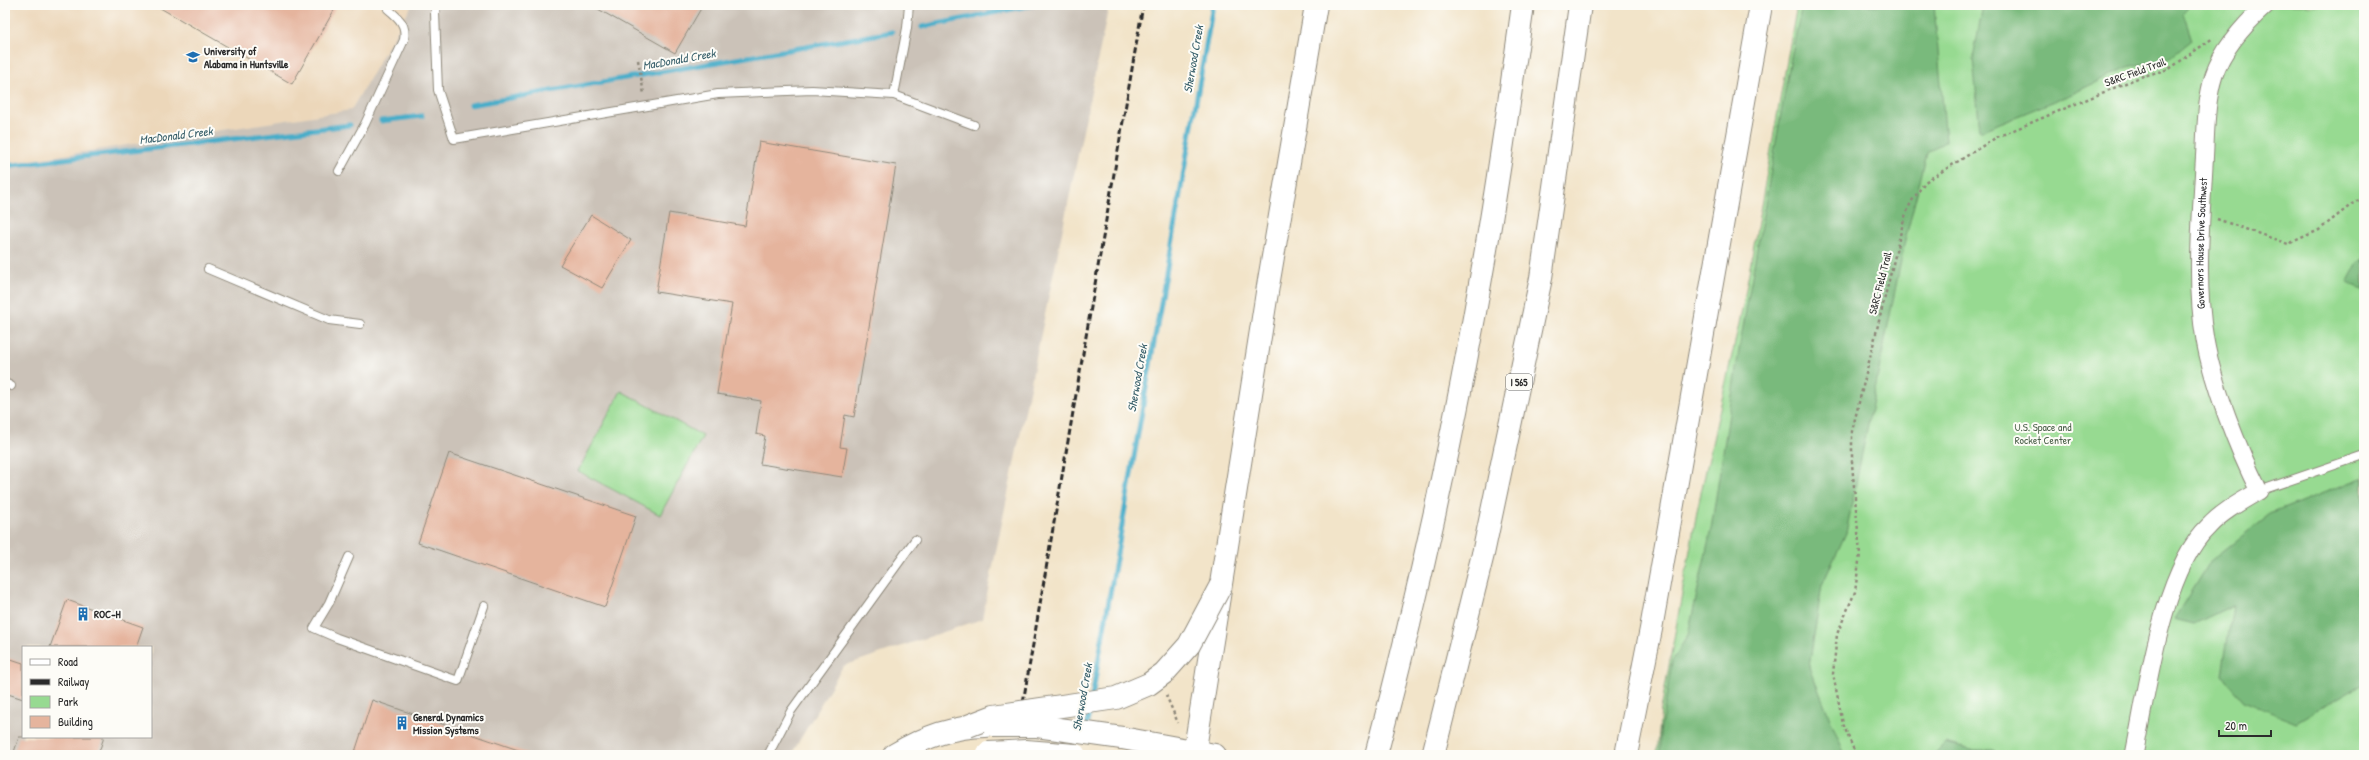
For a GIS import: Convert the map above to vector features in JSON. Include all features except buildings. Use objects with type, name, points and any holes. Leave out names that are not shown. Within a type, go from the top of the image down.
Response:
[{"type":"main road","points":[[968,726],[1037,726],[1122,738],[1201,754],[1221,585],[1269,278],[1316,5]]},
{"type":"main road","points":[[1376,755],[1412,612],[1457,404],[1495,195],[1523,5]]},
{"type":"main road","name":"I 565","points":[[1433,755],[1484,554],[1541,278],[1580,5]]},
{"type":"main road","points":[[1626,755],[1651,629],[1761,5]]},
{"type":"main road","points":[[1752,56],[1777,5]]},
{"type":"main road","points":[[894,755],[928,738],[968,726],[994,716],[1116,698],[1148,684],[1164,673],[1189,645],[1221,585]]},
{"type":"main road","points":[[1632,723],[1639,755]]},
{"type":"main road","points":[[984,754],[1026,751],[1075,755]]},
{"type":"street","name":"Governors House Drive Southwest","points":[[2259,491],[2221,396],[2205,340],[2201,298],[2202,214],[2208,111],[2214,74],[2231,43],[2266,5]]},
{"type":"street","points":[[2134,755],[2164,614],[2178,572],[2190,549],[2208,526],[2228,510],[2259,491]]},
{"type":"lane","points":[[437,5],[435,13],[438,90],[454,139],[725,94],[812,90],[894,95],[974,125]]},
{"type":"lane","points":[[894,95],[907,28],[909,5]]},
{"type":"lane","points":[[339,171],[365,124],[404,40],[406,33],[402,21],[388,9]]},
{"type":"lane","points":[[208,269],[329,320],[360,324]]},
{"type":"lane","points":[[2259,491],[2364,456]]},
{"type":"lane","points":[[768,755],[791,711],[915,540]]},
{"type":"lane","points":[[349,557],[329,603],[314,628],[337,638],[458,681],[484,606]]},
{"type":"path","name":"S&RC Field Trail","points":[[1856,755],[1843,724],[1833,674],[1837,634],[1855,592],[1860,554],[1852,464],[1852,431],[1904,218],[1910,202],[1925,182],[1997,137],[2140,77],[2169,69],[2218,34]]},
{"type":"path","points":[[638,60],[644,94]]},
{"type":"path","points":[[2202,214],[2288,244],[2320,230],[2352,204],[2364,197]]},
{"type":"path","points":[[1165,692],[1180,726]]},
{"type":"shaded area","name":"University of Alabama in Huntsville","points":[[5,5],[412,5],[351,110],[5,164]]},
{"type":"shaded area","points":[[412,5],[1109,5],[982,619],[843,666],[791,755],[5,755],[5,164],[351,110]]},
{"type":"green space","name":"U.S. Space and Rocket Center","points":[[1797,5],[2364,5],[2364,755],[1657,755],[1661,710],[1698,506],[1743,306]]},
{"type":"green space","points":[[1802,5],[1934,5],[1946,141],[1927,153],[1905,241],[1846,533],[1822,585],[1809,667],[1845,755],[1660,755],[1660,734],[1672,661],[1688,635],[1711,529],[1740,344],[1791,57]]},
{"type":"green space","points":[[1983,5],[2189,5],[2183,13],[2192,40],[2170,58],[2127,67],[2072,94],[1980,131],[1973,59]]},
{"type":"green space","points":[[2364,258],[2364,291],[2347,283],[2358,262]]},
{"type":"green space","points":[[621,391],[703,436],[660,515],[578,471]]},
{"type":"green space","points":[[2364,477],[2364,683],[2296,723],[2244,701],[2222,675],[2233,605],[2194,624],[2174,619],[2209,562],[2270,514]]},
{"type":"green space","points":[[1945,743],[1971,750],[1995,750],[1997,755],[1933,755]]},
{"type":"waterway","name":"MacDonald Creek","points":[[922,27],[1033,5]]},
{"type":"waterway","name":"Sherwood Creek","points":[[1092,697],[1213,5]]},
{"type":"waterway","name":"MacDonald Creek","points":[[470,105],[892,32]]},
{"type":"waterway","points":[[381,121],[422,116]]},
{"type":"waterway","name":"MacDonald Creek","points":[[5,166],[350,125]]},
{"type":"waterway","name":"Sherwood Creek","points":[[1086,728],[1090,707]]},
{"type":"railway","points":[[1014,755],[1143,5]]},
{"type":"place","name":"University of Alabama in Huntsville","points":[[193,57]]},
{"type":"place","name":"ROC-H","points":[[83,614]]},
{"type":"place","name":"General Dynamics Mission Systems","points":[[402,723]]}]
